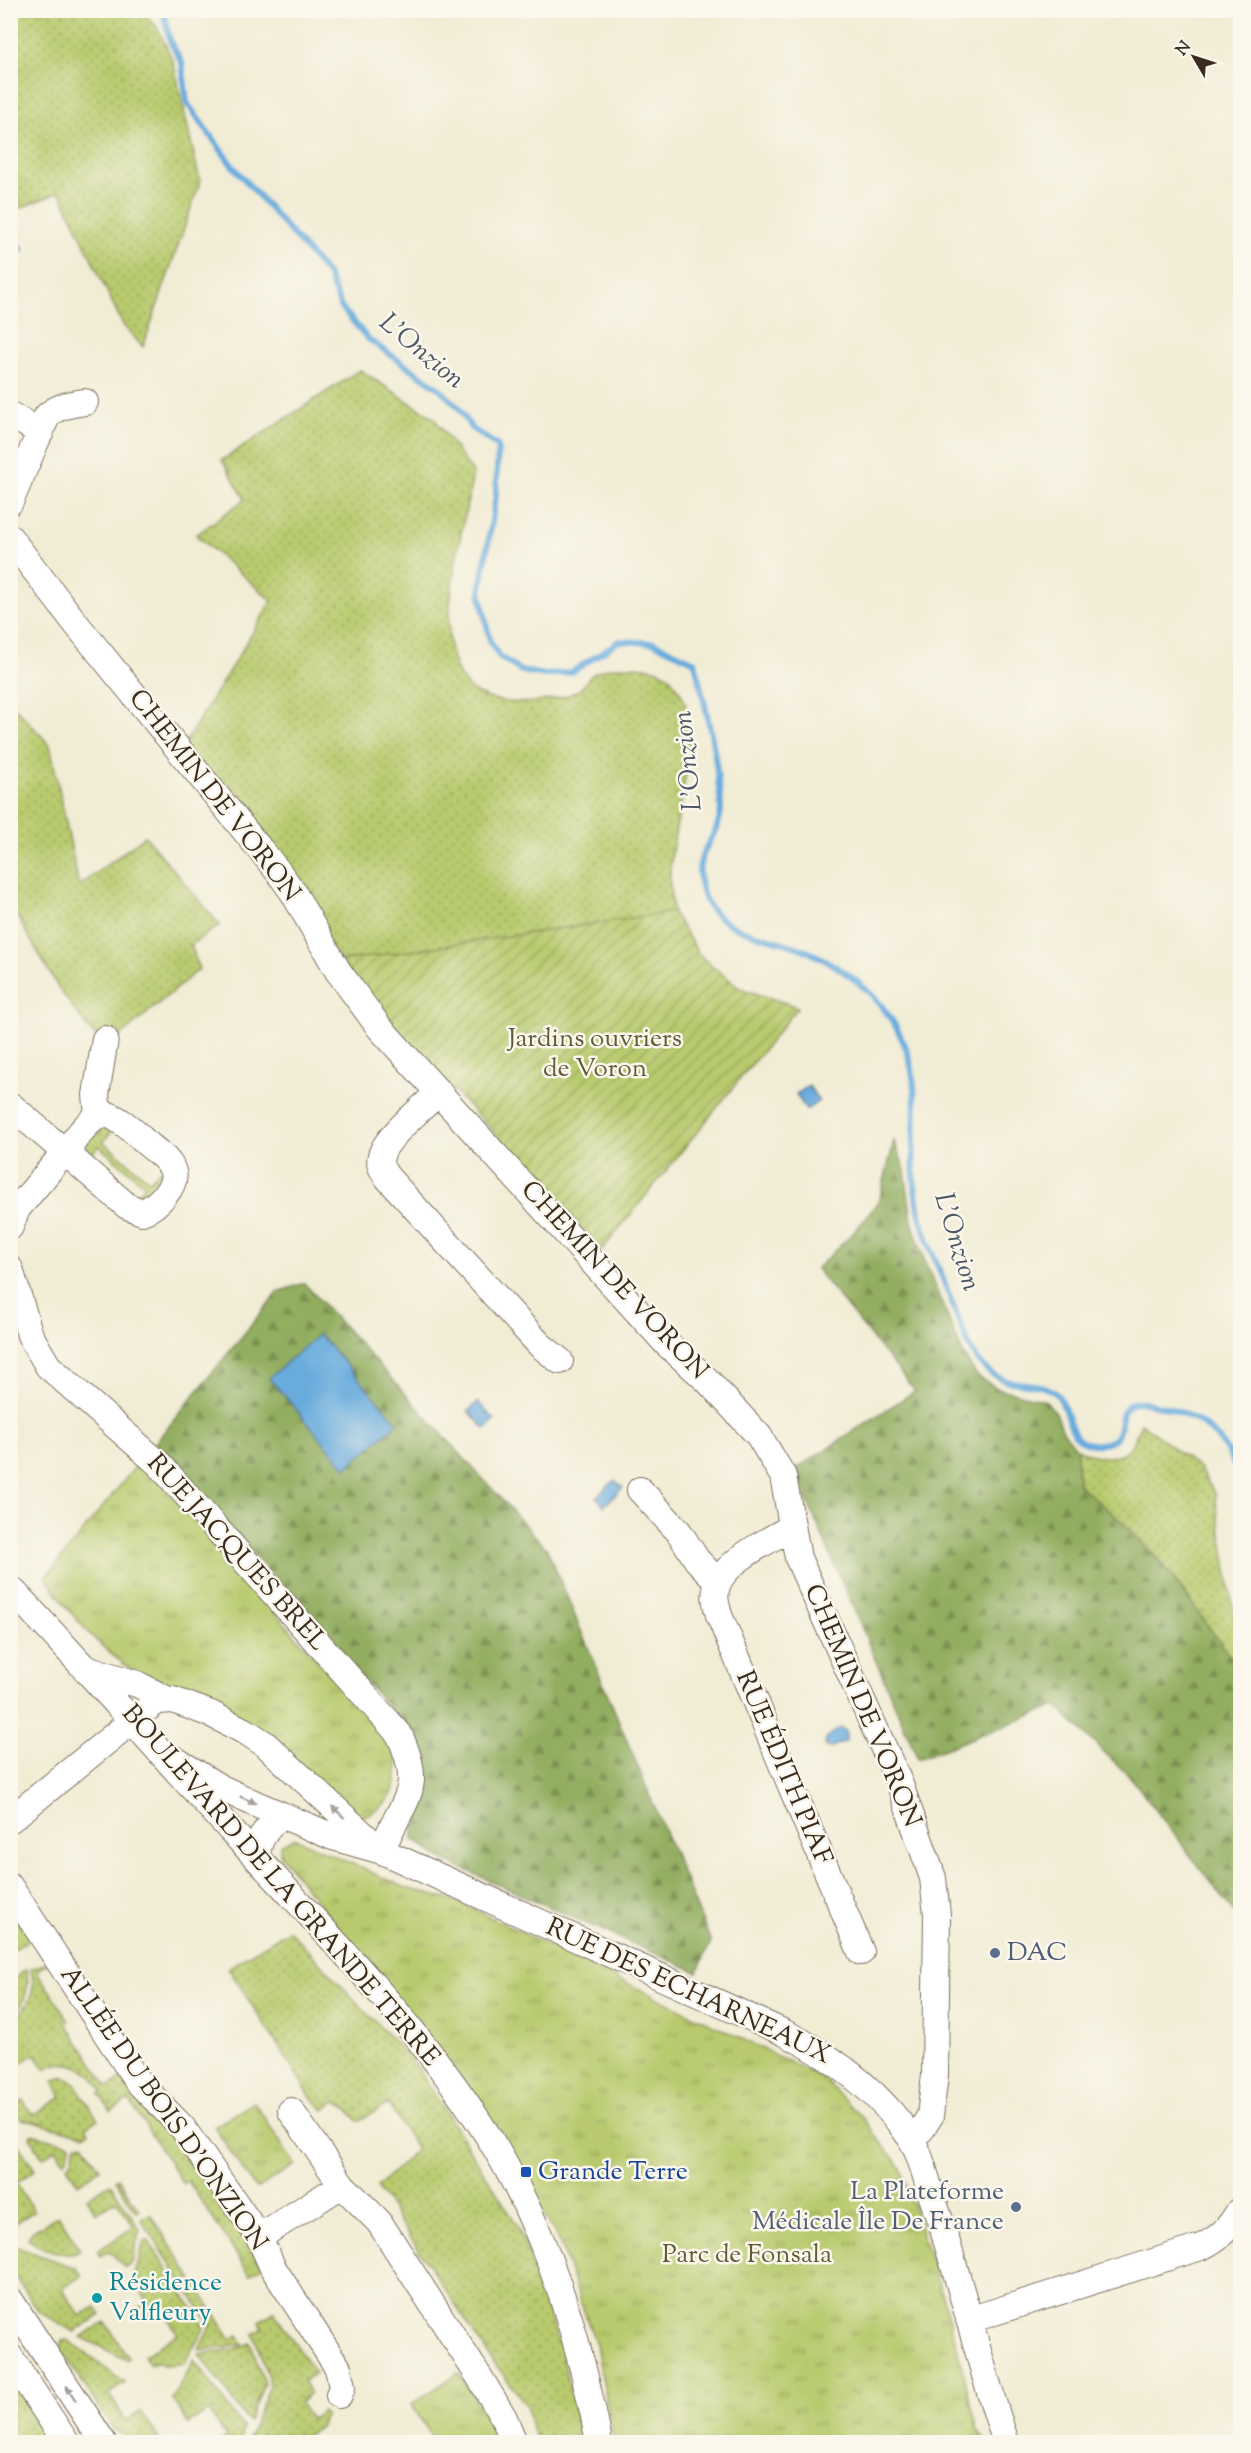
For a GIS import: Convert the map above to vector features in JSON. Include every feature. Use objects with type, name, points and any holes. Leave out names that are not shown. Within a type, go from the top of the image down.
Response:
[{"type":"street","points":[[10,502],[52,411],[85,402]]},
{"type":"street","points":[[10,415],[41,432]]},
{"type":"street","name":"CHEMIN DE VORON","points":[[10,538],[72,619],[277,870],[293,892],[338,971],[379,1027],[666,1343],[706,1379],[759,1436],[783,1476],[798,1558],[899,1782],[933,1878],[937,1914],[935,2075],[930,2116],[911,2139]]},
{"type":"street","points":[[98,1116],[96,1095],[105,1039]]},
{"type":"street","points":[[439,1092],[387,1143],[381,1156],[381,1166],[388,1178],[532,1337],[560,1361]]},
{"type":"street","points":[[10,1105],[65,1152],[135,1210],[142,1212],[157,1204],[174,1180],[167,1161],[120,1120],[105,1114],[98,1116],[65,1152],[17,1209],[10,1227]]},
{"type":"street","name":"RUE JACQUES BREL","points":[[10,1269],[30,1335],[48,1366],[160,1465],[399,1734],[410,1757],[413,1776],[408,1798],[382,1851]]},
{"type":"street","points":[[640,1490],[679,1532],[698,1560],[718,1582],[750,1552],[792,1527]]},
{"type":"street","name":"RUE ÉDITH PIAF","points":[[718,1582],[714,1599],[718,1616],[861,1952]]},
{"type":"street","name":"BOULEVARD DE LA GRANDE TERRE","points":[[10,1588],[88,1669],[366,1974],[433,2056],[497,2150],[516,2185],[567,2310],[588,2385],[598,2442]]},
{"type":"street","name":"RUE DES ECHARNEAUX","points":[[88,1669],[137,1683],[166,1699],[211,1714],[265,1744],[382,1851]]},
{"type":"street","points":[[10,1820],[158,1701],[166,1699]]},
{"type":"street","name":"RUE DES ECHARNEAUX","points":[[161,1751],[219,1787],[357,1846],[382,1851],[817,2049],[870,2090],[911,2139],[946,2235],[1006,2442]]},
{"type":"street","points":[[257,1857],[261,1838],[270,1825],[285,1816]]},
{"type":"street","name":"ALLÉE DU BOIS D'ONZION","points":[[10,1887],[138,2082],[182,2127],[259,2237],[273,2268],[338,2368],[342,2387],[339,2395]]},
{"type":"street","points":[[291,2111],[342,2185],[379,2222],[480,2378],[504,2418],[514,2442]]},
{"type":"street","points":[[259,2237],[342,2185]]},
{"type":"street","points":[[969,2320],[1201,2247],[1218,2238],[1229,2228],[1239,2211]]},
{"type":"street","points":[[10,2300],[93,2439]]},
{"type":"street","points":[[10,2357],[66,2442]]},
{"type":"green space","points":[[11,10],[142,11],[157,27],[173,61],[200,182],[143,347],[123,325],[60,192],[11,212]]},
{"type":"green space","points":[[360,370],[434,418],[473,473],[456,558],[449,624],[453,658],[458,673],[467,685],[478,694],[501,701],[540,701],[576,692],[592,675],[602,670],[620,666],[641,666],[666,674],[679,690],[687,709],[689,730],[685,779],[670,871],[673,912],[341,961],[183,746],[272,601],[196,535],[245,499],[222,460]]},
{"type":"green space","points":[[10,702],[50,745],[79,886],[145,836],[220,925],[191,945],[199,969],[117,1039],[93,1034],[59,989],[11,906]]},
{"type":"green space","name":"Jardins ouvriers de Voron","points":[[673,912],[700,956],[740,988],[798,1007],[602,1250],[490,1128],[380,1015],[341,961]]},
{"type":"green space","points":[[104,1126],[114,1129],[103,1141],[150,1181],[160,1169],[163,1180],[143,1200],[135,1197],[145,1185],[99,1146],[89,1157],[87,1156],[86,1144]]},
{"type":"green space","points":[[894,1141],[905,1170],[912,1221],[925,1262],[963,1354],[977,1376],[997,1388],[1046,1401],[1056,1413],[1063,1431],[1077,1449],[1078,1484],[1124,1524],[1165,1567],[1240,1670],[1240,1920],[1132,1779],[1056,1706],[918,1759],[794,1470],[915,1391],[816,1269],[855,1231],[879,1201]]},
{"type":"green space","points":[[304,1283],[547,1549],[711,1942],[697,1972],[445,1861],[413,1839],[414,1825],[423,1791],[424,1771],[418,1752],[404,1725],[155,1443],[278,1292]]},
{"type":"green space","points":[[1141,1423],[1199,1468],[1215,1494],[1237,1633],[1240,1638],[1240,1670],[1165,1567],[1124,1524],[1078,1484],[1077,1449],[1105,1457],[1119,1455],[1131,1446]]},
{"type":"green space","points":[[139,1462],[154,1475],[392,1745],[396,1757],[396,1780],[389,1799],[381,1806],[360,1817],[125,1665],[91,1635],[55,1590],[46,1577]]},
{"type":"green space","name":"Parc de Fonsala","points":[[294,1838],[406,1888],[459,1902],[821,2077],[861,2116],[901,2168],[950,2320],[978,2431],[986,2442],[614,2442],[596,2345],[559,2241],[483,2106],[280,1855],[280,1845]]},
{"type":"green space","points":[[11,1904],[33,1937],[15,1949],[11,1941]]},
{"type":"green space","points":[[289,1930],[416,2065],[518,2226],[561,2348],[582,2442],[536,2442],[526,2405],[490,2357],[377,2187],[417,2149],[388,2104],[358,2121],[348,2109],[336,2102],[324,2110],[311,2097],[228,1968]]},
{"type":"green space","points":[[48,1963],[37,1971],[69,2021],[66,2023],[108,2087],[122,2078],[176,2138],[215,2191],[262,2267],[250,2275],[188,2181],[183,2184],[129,2100],[111,2111],[99,2094],[103,2091],[85,2071],[71,2064],[54,2065],[45,2069],[35,2054],[11,2070],[10,2032],[32,1993],[33,1977],[30,1969]]},
{"type":"green space","points":[[26,1970],[28,1983],[25,1997],[11,2021],[11,1980]]},
{"type":"green space","points":[[63,2077],[74,2082],[98,2119],[86,2127],[89,2132],[84,2135],[22,2119],[17,2115],[16,2107],[23,2100],[33,2115],[62,2097],[53,2081]]},
{"type":"green space","points":[[254,2102],[295,2165],[256,2189],[214,2127]]},
{"type":"green space","points":[[11,2134],[35,2170],[16,2183],[34,2211],[11,2226]]},
{"type":"green space","points":[[31,2134],[71,2144],[66,2160],[64,2162],[56,2149],[43,2158],[30,2137]]},
{"type":"green space","points":[[83,2143],[100,2169],[78,2184],[67,2166],[71,2163],[76,2144]]},
{"type":"green space","points":[[118,2178],[139,2210],[136,2212],[115,2180]]},
{"type":"green space","points":[[110,2183],[140,2229],[132,2263],[125,2268],[110,2251],[100,2256],[97,2251],[134,2227],[116,2200],[96,2213],[87,2198]]},
{"type":"green space","points":[[150,2214],[231,2339],[238,2335],[243,2344],[201,2350],[199,2348],[211,2326],[141,2219]]},
{"type":"green space","points":[[58,2215],[80,2250],[60,2253],[39,2246],[28,2238],[32,2232]]},
{"type":"green space","points":[[148,2240],[205,2327],[184,2364],[162,2365],[158,2361],[150,2365],[144,2356],[178,2334],[161,2307],[141,2320],[135,2311],[147,2302],[134,2279],[143,2244]]},
{"type":"green space","points":[[11,2245],[76,2268],[82,2275],[62,2289],[80,2316],[95,2307],[101,2315],[74,2332],[39,2312],[11,2269]]},
{"type":"green space","points":[[274,2312],[315,2373],[303,2382],[310,2393],[299,2402],[311,2419],[322,2411],[325,2414],[321,2426],[295,2442],[247,2442],[269,2388],[268,2377],[254,2334],[263,2328],[259,2321]]},
{"type":"green space","points":[[105,2322],[129,2358],[126,2360],[81,2337]]},
{"type":"green space","points":[[68,2340],[125,2383],[109,2394],[126,2421],[141,2411],[161,2442],[135,2442],[113,2429],[60,2348],[62,2341]]},
{"type":"green space","points":[[251,2343],[264,2383],[249,2422],[199,2354],[234,2349]]},
{"type":"green space","points":[[194,2360],[243,2427],[240,2442],[220,2442],[227,2438],[209,2411],[188,2424],[172,2399]]},
{"type":"green space","points":[[459,2373],[502,2442],[435,2442],[411,2404]]},
{"type":"green space","points":[[11,2379],[51,2442],[11,2442]]},
{"type":"water","points":[[17,230],[20,233],[17,237],[24,250],[13,256],[11,231]]},
{"type":"water","points":[[809,1086],[819,1101],[806,1110],[796,1094]]},
{"type":"water","points":[[319,1334],[398,1423],[346,1468],[269,1378]]},
{"type":"water","points":[[478,1402],[495,1420],[485,1429],[468,1411]]},
{"type":"water","points":[[615,1480],[623,1488],[604,1506],[596,1497]]},
{"type":"water","points":[[840,1728],[846,1731],[846,1741],[830,1748],[825,1746],[826,1738]]},
{"type":"waterway","name":"L'Onzion","points":[[163,10],[170,41],[182,63],[187,103],[231,164],[328,275],[341,307],[368,339],[440,389],[459,408],[471,428],[498,446],[496,496],[480,592],[490,641],[499,656],[521,671],[546,675],[572,672],[619,641],[654,643],[695,662],[711,735],[721,806],[719,821],[699,868],[703,894],[710,908],[734,927],[795,946],[829,962],[848,975],[874,997],[898,1030],[908,1054],[913,1078],[914,1174],[920,1214],[962,1328],[978,1360],[1001,1379],[1043,1387],[1058,1395],[1072,1429],[1083,1442],[1105,1444],[1113,1440],[1118,1435],[1126,1408],[1132,1403],[1146,1403],[1185,1414],[1209,1429],[1219,1439],[1240,1479]]},
{"type":"place","name":"DAC","points":[[995,1953]]},
{"type":"place","name":"Grande Terre","points":[[526,2172]]},
{"type":"place","name":"La Plateforme Médicale Île De France","points":[[1016,2207]]},
{"type":"place","name":"Résidence Valfleury","points":[[97,2298]]}]
